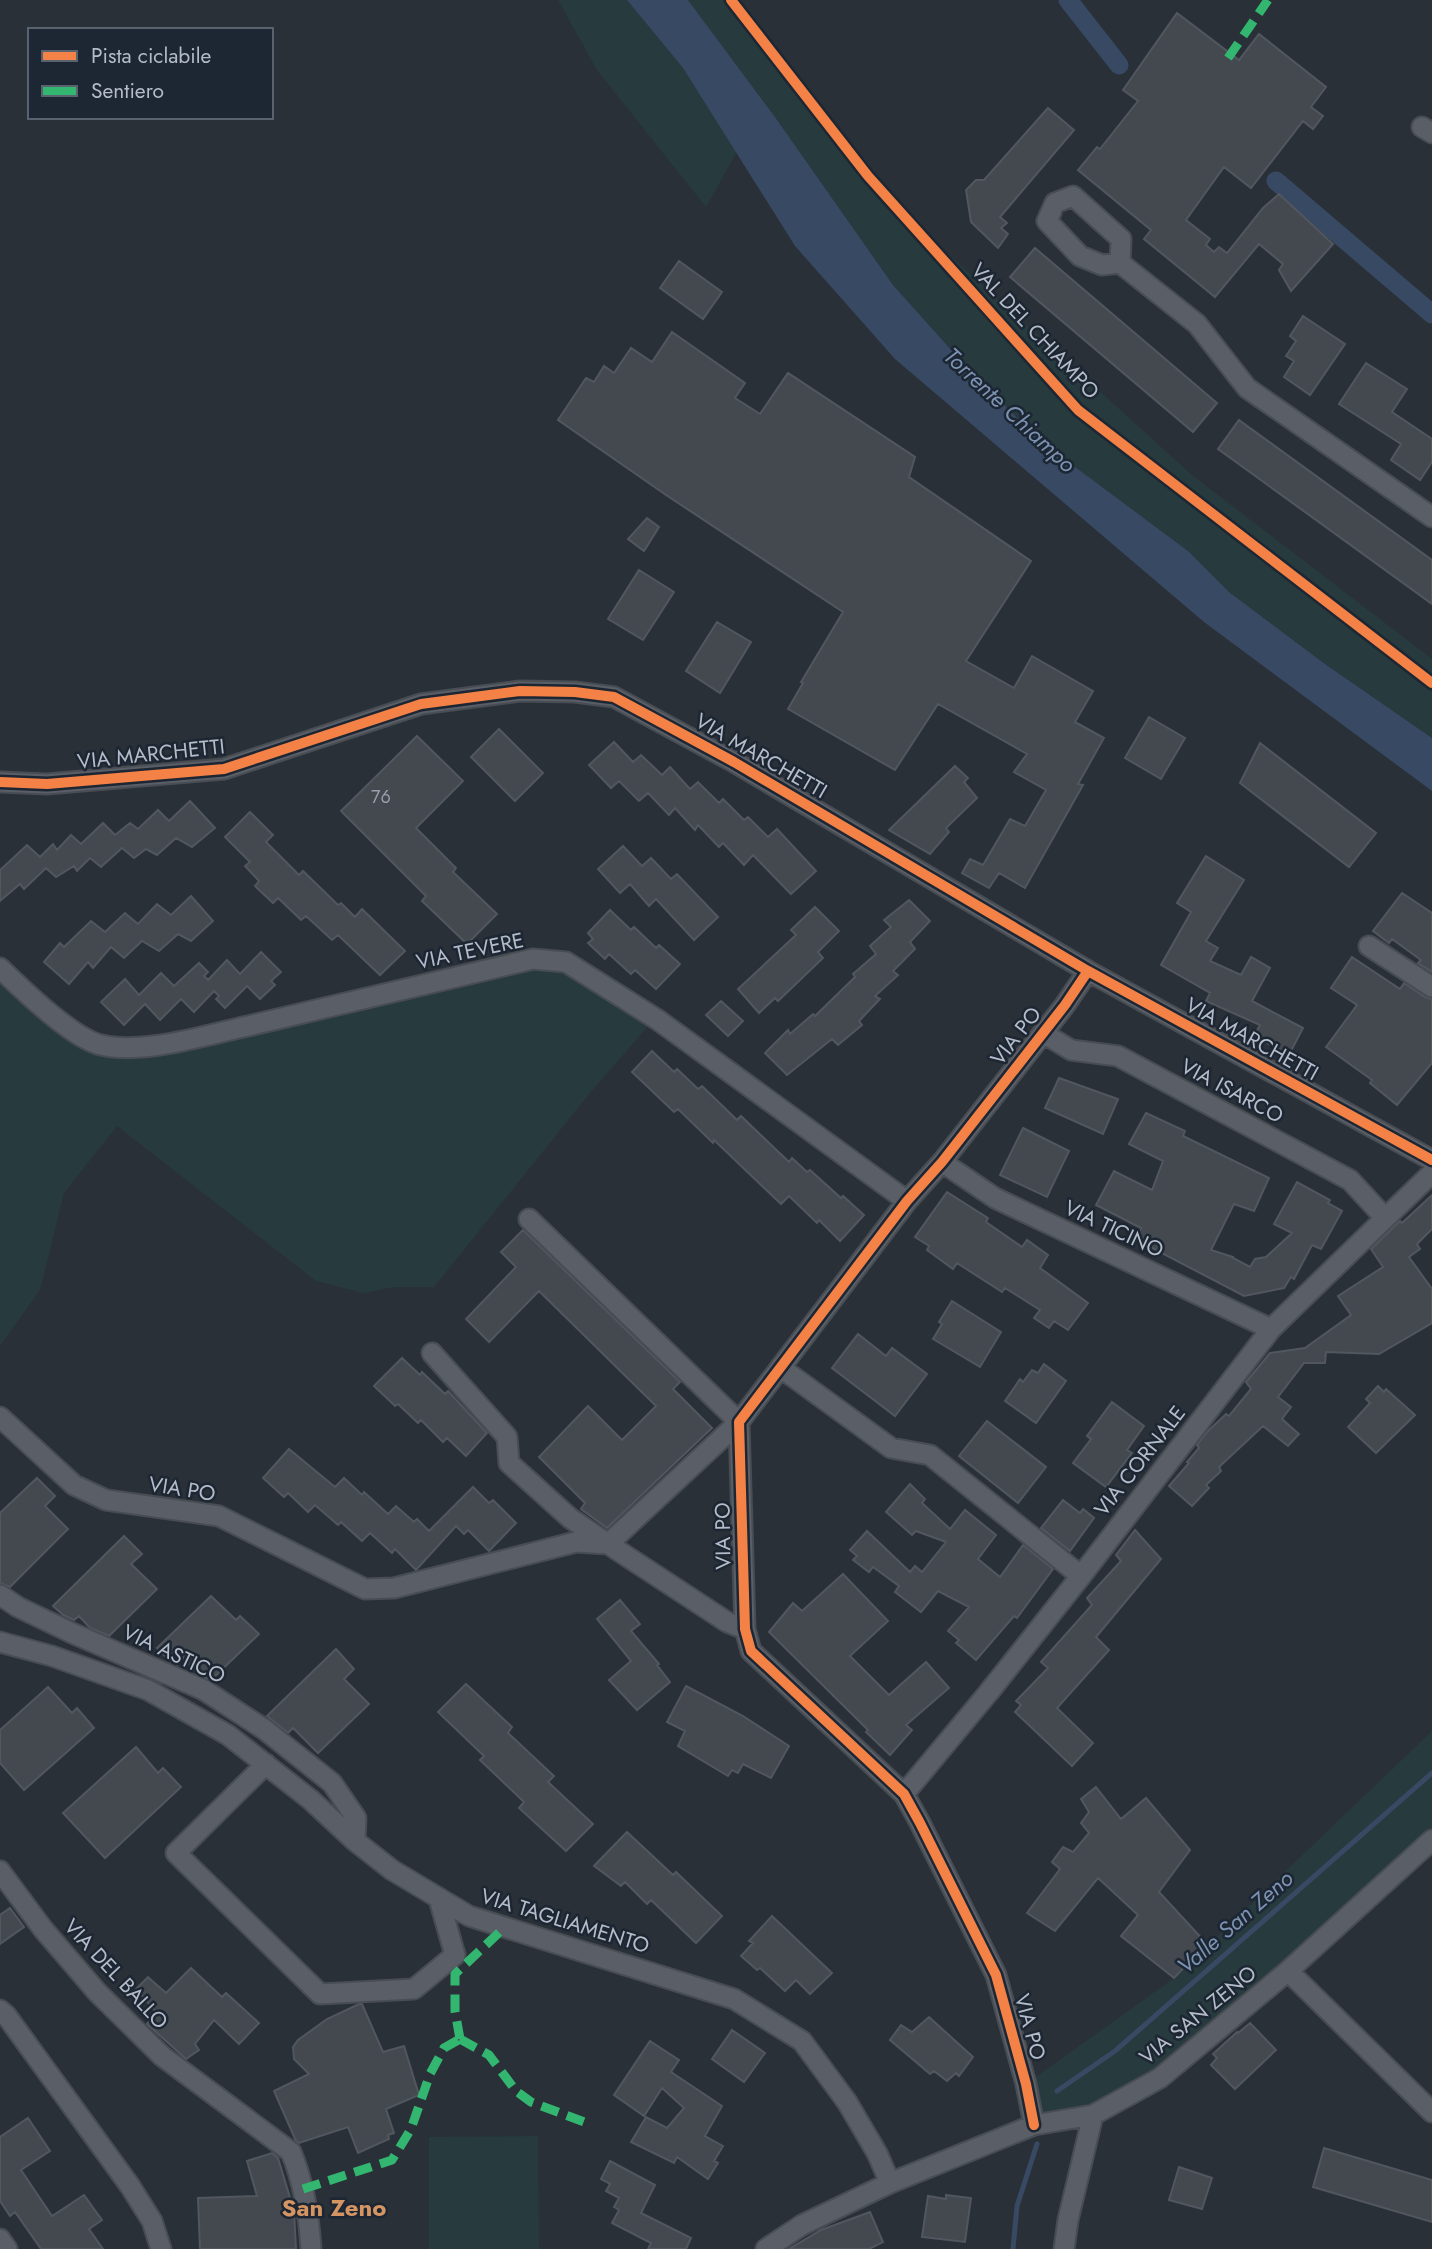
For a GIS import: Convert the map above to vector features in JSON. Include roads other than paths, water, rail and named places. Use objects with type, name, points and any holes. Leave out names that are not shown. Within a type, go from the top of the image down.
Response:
[{"type":"street","points":[[1120,263],[1197,324],[1247,388],[1432,517]]},
{"type":"street","name":"VIA MARCHETTI","points":[[0,782],[47,784],[224,769],[421,704],[520,691],[575,692],[614,697],[734,762],[1088,971],[1432,1160]]},
{"type":"street","points":[[1369,946],[1432,986]]},
{"type":"street","name":"VIA TEVERE","points":[[0,968],[65,1026],[99,1045],[131,1049],[327,1008],[533,959],[566,962],[658,1020],[907,1201]]},
{"type":"street","name":"VIA PO","points":[[0,1417],[74,1485],[106,1500],[219,1516],[365,1589],[394,1588],[576,1542],[608,1544],[739,1422],[907,1201],[942,1163],[1088,971]]},
{"type":"street","name":"VIA ISARCO","points":[[1043,1033],[1071,1050],[1118,1056],[1350,1180],[1385,1218]]},
{"type":"street","name":"VIA TICINO","points":[[942,1163],[995,1198],[1271,1329]]},
{"type":"street","name":"VIA CORNALE","points":[[904,1794],[1081,1576],[1271,1329],[1432,1173]]},
{"type":"street","points":[[529,1219],[739,1422]]},
{"type":"street","points":[[432,1353],[507,1437],[509,1463],[570,1518],[727,1622],[745,1629]]},
{"type":"street","points":[[781,1368],[891,1448],[930,1455],[1081,1576]]},
{"type":"street","name":"VIA PO","points":[[739,1422],[745,1629],[751,1651],[904,1794],[996,1975],[1026,2084],[1034,2125]]},
{"type":"street","name":"VIA ASTICO","points":[[0,1595],[18,1607],[72,1633],[204,1689],[264,1729],[332,1783],[356,1818],[355,1841]]},
{"type":"street","name":"VIA TAGLIAMENTO","points":[[0,1642],[52,1656],[148,1689],[228,1735],[311,1800],[355,1841],[392,1870],[469,1916],[733,1999],[802,2041],[847,2102],[877,2154],[890,2183]]},
{"type":"street","points":[[266,1764],[176,1853],[320,1994],[414,1989],[455,1955],[439,1899]]},
{"type":"street","name":"VIA SAN ZENO","points":[[766,2249],[802,2225],[890,2183],[1034,2125],[1093,2115],[1160,2078],[1288,1970],[1432,1840]]},
{"type":"street","name":"VIA DEL BALLO","points":[[0,1871],[43,1929],[97,1992],[162,2056],[291,2152],[299,2169],[309,2217],[311,2249]]},
{"type":"street","points":[[1288,1970],[1432,2112]]},
{"type":"street","points":[[0,2010],[130,2186],[152,2221],[161,2249]]},
{"type":"street","points":[[1064,2249],[1068,2220],[1093,2115]]},
{"type":"street","points":[[0,2239],[7,2249]]},
{"type":"water","points":[[627,0],[688,0],[775,117],[893,285],[963,363],[1039,440],[1188,551],[1229,592],[1325,664],[1432,738],[1432,791],[1204,622],[895,359],[795,246],[683,68]]},
{"type":"waterway","points":[[1068,0],[1119,65]]},
{"type":"waterway","points":[[1276,181],[1432,314]]},
{"type":"waterway","name":"Valle San Zeno","points":[[1057,2091],[1115,2051],[1432,1773]]},
{"type":"waterway","name":"Valle San Zeno","points":[[1013,2249],[1017,2206],[1037,2144]]},
{"type":"district","name":"San Zeno","points":[[334,2208]]},
{"type":"water label","name":"Torrente Chiampo","points":[[1010,410]]}]
